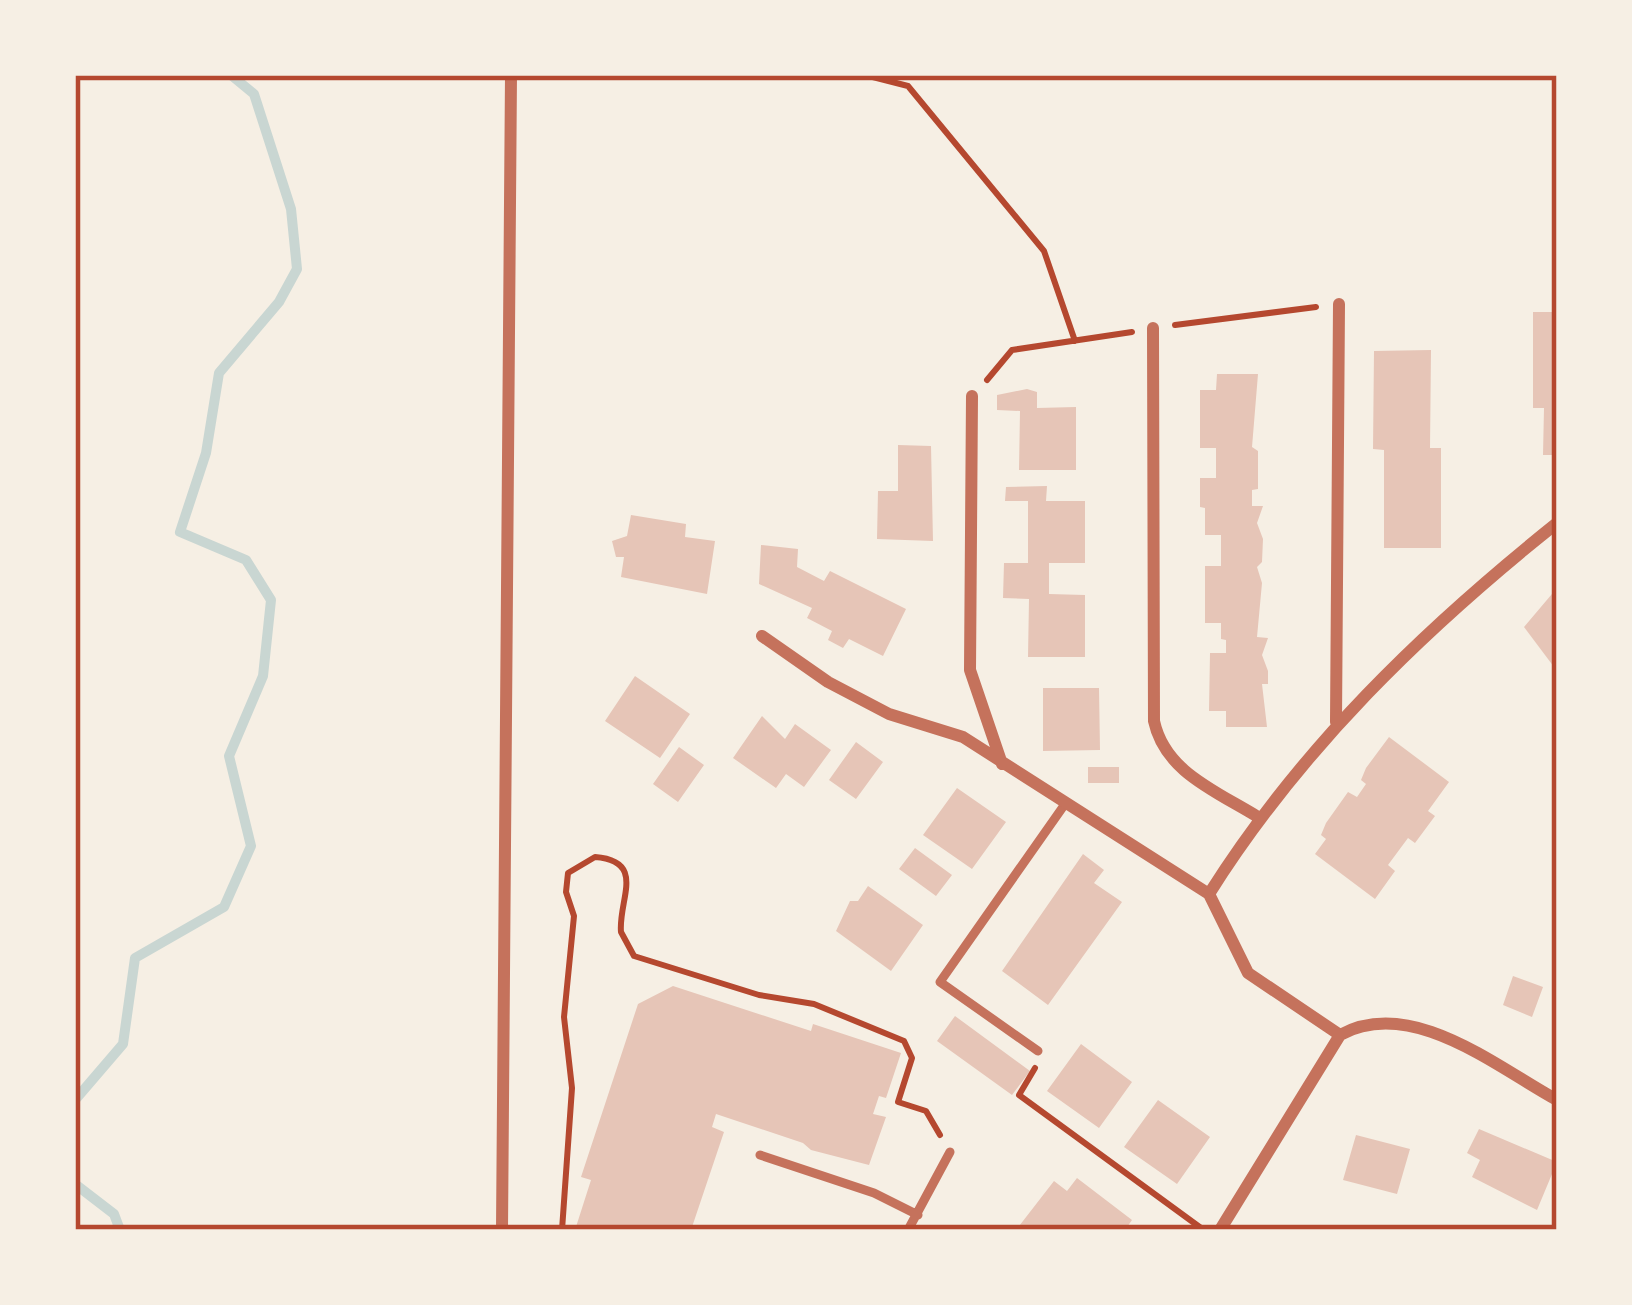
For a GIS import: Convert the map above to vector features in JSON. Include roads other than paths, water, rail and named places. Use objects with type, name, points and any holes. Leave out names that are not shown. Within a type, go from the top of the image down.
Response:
[{"type":"street","points":[[502,1230],[512,75]]},
{"type":"street","points":[[1336,722],[1340,304]]},
{"type":"street","points":[[1153,328],[1154,721],[1160,748],[1182,770],[1258,817]]},
{"type":"street","points":[[972,396],[970,670],[1003,765]]},
{"type":"street","points":[[1209,894],[1258,817],[1336,722],[1557,523]]},
{"type":"street","points":[[762,636],[828,682],[889,714],[963,737],[1209,894],[1248,973],[1340,1035]]},
{"type":"street","points":[[1220,1230],[1340,1035],[1365,1022],[1407,1024],[1445,1038],[1557,1100]]},
{"type":"lane","points":[[1038,1051],[940,982],[1065,804]]},
{"type":"lane","points":[[908,1230],[950,1152]]},
{"type":"lane","points":[[760,1156],[874,1193],[918,1215]]},
{"type":"waterway","points":[[75,1100],[123,1044],[135,958],[224,907],[251,846],[229,756],[263,676],[271,600],[246,560],[180,532],[206,453],[219,373],[279,302],[297,269],[291,209],[254,94],[231,75]]},
{"type":"waterway","points":[[75,1184],[114,1214],[120,1230]]}]
